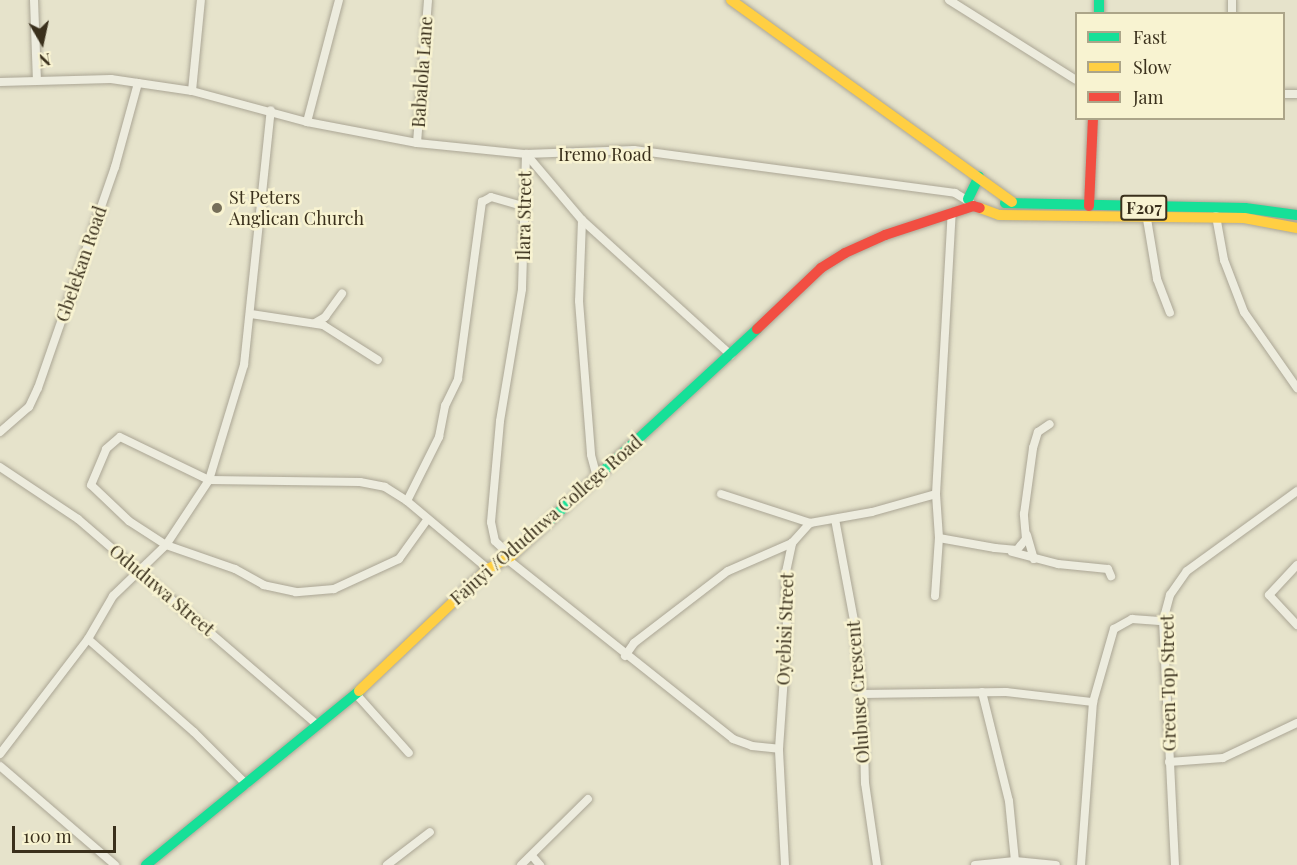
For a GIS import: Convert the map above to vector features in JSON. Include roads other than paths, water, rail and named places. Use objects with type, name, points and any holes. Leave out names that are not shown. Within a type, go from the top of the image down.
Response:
[{"type":"main road","points":[[731,0],[979,176],[1012,202]]},
{"type":"main road","points":[[1089,206],[1093,120]]},
{"type":"main road","points":[[979,176],[970,203],[999,215],[1005,203],[1012,202]]},
{"type":"main road","name":"F207","points":[[1012,202],[1089,206],[1216,207],[1297,215]]},
{"type":"main road","name":"Fajuyi /Oduduwa College Road","points":[[146,865],[316,724],[356,694],[488,569],[509,558],[731,355],[821,268],[885,235],[952,212],[970,203]]},
{"type":"main road","name":"F207","points":[[999,215],[1147,219],[1244,218],[1297,228]]},
{"type":"street","points":[[32,0],[37,80]]},
{"type":"street","points":[[192,91],[201,0]]},
{"type":"street","points":[[307,122],[339,0]]},
{"type":"street","name":"Babalola Lane","points":[[417,143],[428,0]]},
{"type":"street","points":[[949,0],[1075,79]]},
{"type":"street","name":"Iremo Road","points":[[0,82],[111,79],[192,91],[271,110],[307,122],[417,143],[526,154],[634,150],[955,193],[970,203]]},
{"type":"street","name":"Gbelekan Road","points":[[0,432],[28,407],[38,388],[115,167],[138,83]]},
{"type":"street","points":[[0,754],[88,639],[113,596],[166,545],[209,480],[244,364],[271,110]]},
{"type":"street","name":"Ilara Street","points":[[526,154],[522,289],[500,421],[491,522],[495,541],[509,558],[625,656],[733,739],[752,747],[779,749]]},
{"type":"street","name":"Ilara Street","points":[[526,154],[582,220],[731,355]]},
{"type":"street","points":[[407,501],[439,437],[445,406],[458,379],[482,202],[491,197],[525,207]]},
{"type":"street","points":[[1216,207],[1224,260],[1244,312],[1297,388]]},
{"type":"street","points":[[934,596],[939,538],[936,494],[952,212]]},
{"type":"street","points":[[1147,219],[1157,279],[1170,313]]},
{"type":"street","points":[[582,220],[579,301],[591,455],[597,477]]},
{"type":"street","points":[[315,323],[325,317],[342,294]]},
{"type":"street","points":[[251,314],[315,323],[339,333],[348,344],[378,360]]},
{"type":"street","points":[[939,538],[1017,550],[1026,539],[1025,528],[1033,448],[1038,432],[1050,424]]},
{"type":"street","points":[[428,520],[399,559],[334,589],[296,592],[264,585],[235,569],[166,545],[129,521],[91,485],[106,448],[116,438],[124,438],[209,480],[360,482],[385,487],[407,501],[488,569]]},
{"type":"street","name":"Oduduwa Street","points":[[0,467],[78,519],[316,724]]},
{"type":"street","name":"Green Top Street","points":[[1175,865],[1168,762],[1163,621],[1175,583],[1187,571],[1297,492]]},
{"type":"street","points":[[721,494],[810,523],[936,494]]},
{"type":"street","name":"Olubuse Crescent","points":[[834,519],[854,621],[862,694],[865,783],[877,865]]},
{"type":"street","points":[[625,656],[634,644],[719,578],[792,543],[810,523]]},
{"type":"street","points":[[1025,528],[1034,560]]},
{"type":"street","name":"Oyebisi Street","points":[[785,865],[779,749],[787,632],[786,572],[792,543]]},
{"type":"street","points":[[995,548],[1034,560],[1108,569],[1112,576]]},
{"type":"street","points":[[1297,565],[1269,595],[1297,625]]},
{"type":"street","points":[[1081,865],[1093,702],[1114,628],[1132,619],[1163,621]]},
{"type":"street","points":[[88,639],[194,732],[246,784]]},
{"type":"street","points":[[862,694],[982,692],[1093,702]]},
{"type":"street","points":[[982,692],[1009,801],[1015,861]]},
{"type":"street","points":[[356,694],[409,753]]},
{"type":"street","points":[[1168,762],[1224,758],[1297,723]]},
{"type":"street","points":[[0,766],[115,865]]},
{"type":"street","points":[[521,865],[533,856],[588,799]]},
{"type":"street","points":[[387,865],[430,832]]},
{"type":"street","points":[[533,856],[540,865]]},
{"type":"street","points":[[975,865],[1015,861],[1056,865]]},
{"type":"place","name":"St Peters Anglican Church","points":[[217,208]]}]
